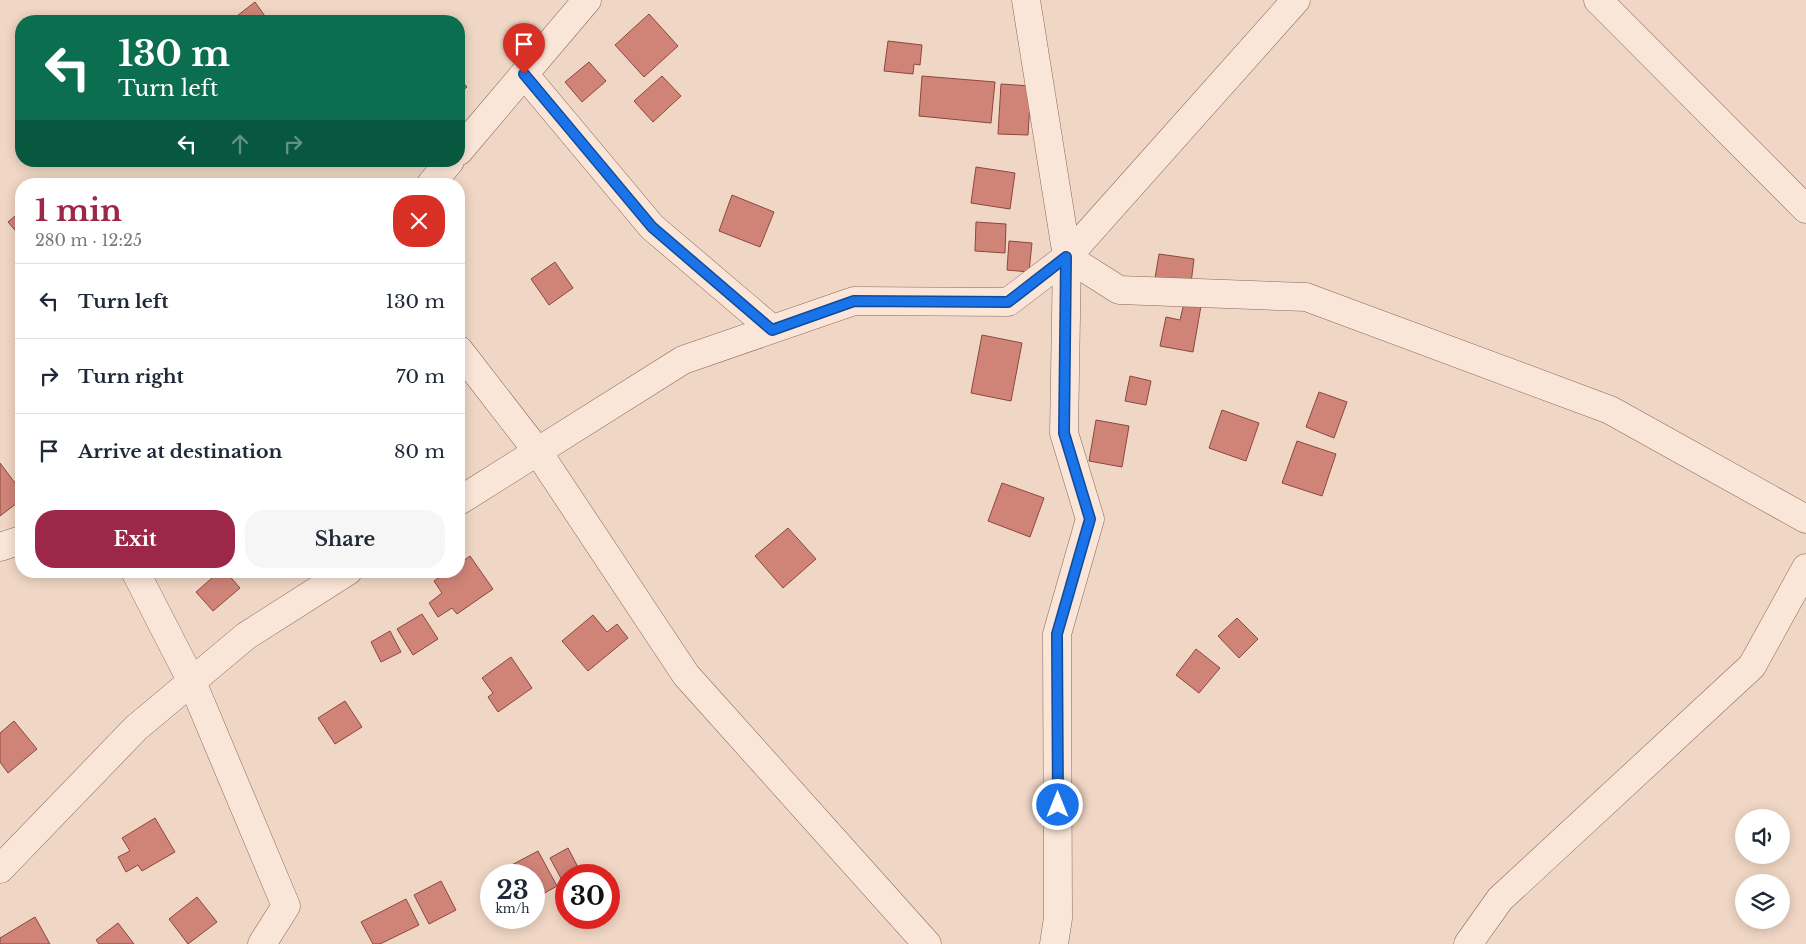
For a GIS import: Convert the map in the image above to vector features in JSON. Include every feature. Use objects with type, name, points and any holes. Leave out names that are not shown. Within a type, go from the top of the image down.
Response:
[{"type":"street","points":[[465,144],[587,0]]},
{"type":"street","points":[[1026,0],[1066,257],[1064,433],[1090,519],[1057,634],[1058,918],[1054,944]]},
{"type":"street","points":[[465,497],[683,360],[854,301],[1008,302],[1066,257],[1296,0]]},
{"type":"street","points":[[1598,0],[1806,209]]},
{"type":"street","points":[[524,74],[652,227],[772,330]]},
{"type":"street","points":[[436,178],[445,167]]},
{"type":"street","points":[[1066,257],[1119,290],[1306,298],[1610,410],[1806,519]]},
{"type":"street","points":[[465,358],[538,452],[686,675],[927,944]]},
{"type":"street","points":[[0,547],[15,542]]},
{"type":"street","points":[[1468,944],[1500,899],[1752,666],[1806,568]]},
{"type":"street","points":[[138,578],[192,682],[286,906],[262,944]]},
{"type":"street","points":[[0,869],[136,728],[246,636],[337,578]]},
{"type":"building","points":[[255,2],[264,15],[238,15]]},
{"type":"building","points":[[649,14],[678,46],[644,77],[615,45]]},
{"type":"building","points":[[888,41],[922,45],[920,65],[914,64],[913,74],[884,71]]},
{"type":"building","points":[[589,62],[606,81],[582,102],[565,82]]},
{"type":"building","points":[[662,76],[681,96],[653,122],[634,101]]},
{"type":"building","points":[[922,76],[995,82],[991,123],[919,116]]},
{"type":"building","points":[[1001,84],[1031,86],[1028,135],[998,134]]},
{"type":"building","points":[[976,167],[1015,173],[1010,209],[971,203]]},
{"type":"building","points":[[732,195],[774,212],[760,247],[719,231]]},
{"type":"building","points":[[15,216],[15,230],[8,222]]},
{"type":"building","points":[[976,222],[1006,224],[1005,253],[975,251]]},
{"type":"building","points":[[1009,241],[1032,243],[1029,272],[1007,270]]},
{"type":"building","points":[[1159,254],[1194,259],[1191,283],[1155,278]]},
{"type":"building","points":[[555,262],[573,288],[549,305],[531,279]]},
{"type":"building","points":[[1184,303],[1201,306],[1193,352],[1160,346],[1166,317],[1180,320]]},
{"type":"building","points":[[982,335],[1022,343],[1011,401],[971,393]]},
{"type":"building","points":[[1130,376],[1151,381],[1146,405],[1125,401]]},
{"type":"building","points":[[1319,392],[1347,402],[1334,438],[1306,427]]},
{"type":"building","points":[[1222,410],[1259,423],[1246,461],[1209,448]]},
{"type":"building","points":[[1096,420],[1129,426],[1122,467],[1089,461]]},
{"type":"building","points":[[1297,441],[1336,454],[1322,496],[1282,483]]},
{"type":"building","points":[[0,463],[15,483],[15,505],[0,516]]},
{"type":"building","points":[[1002,483],[1044,498],[1030,537],[988,521]]},
{"type":"building","points":[[788,528],[816,559],[783,588],[755,556]]},
{"type":"building","points":[[470,556],[493,589],[457,614],[452,608],[438,617],[429,603],[442,593],[434,581],[438,578],[465,578],[465,560]]},
{"type":"building","points":[[212,578],[231,578],[240,588],[213,611],[196,592]]},
{"type":"building","points":[[422,614],[438,639],[413,655],[397,629]]},
{"type":"building","points":[[593,615],[607,632],[617,624],[628,638],[588,671],[562,641]]},
{"type":"building","points":[[1237,618],[1258,639],[1239,658],[1218,636]]},
{"type":"building","points":[[390,631],[401,652],[381,662],[371,642]]},
{"type":"building","points":[[1196,649],[1220,668],[1199,693],[1176,675]]},
{"type":"building","points":[[511,657],[532,688],[498,712],[488,697],[493,693],[482,678]]},
{"type":"building","points":[[345,701],[362,727],[335,744],[318,718]]},
{"type":"building","points":[[14,721],[37,749],[8,773],[0,762],[0,733]]},
{"type":"building","points":[[155,818],[175,852],[142,871],[138,865],[126,872],[118,857],[130,851],[122,838]]},
{"type":"building","points":[[568,848],[576,864],[555,864],[555,867],[550,858]]},
{"type":"building","points":[[538,851],[555,882],[555,887],[545,893],[545,864],[514,864]]},
{"type":"building","points":[[441,881],[456,910],[429,924],[414,895]]},
{"type":"building","points":[[197,897],[217,922],[188,944],[169,919]]},
{"type":"building","points":[[406,899],[419,925],[380,944],[373,944],[361,922]]},
{"type":"building","points":[[35,917],[50,944],[0,944],[0,938]]},
{"type":"building","points":[[118,923],[134,944],[99,944],[96,940]]},
{"type":"route","points":[[524,74],[652,227],[772,330],[854,301],[1008,302],[1066,257],[1064,433],[1090,519],[1057,634],[1058,805]]}]
